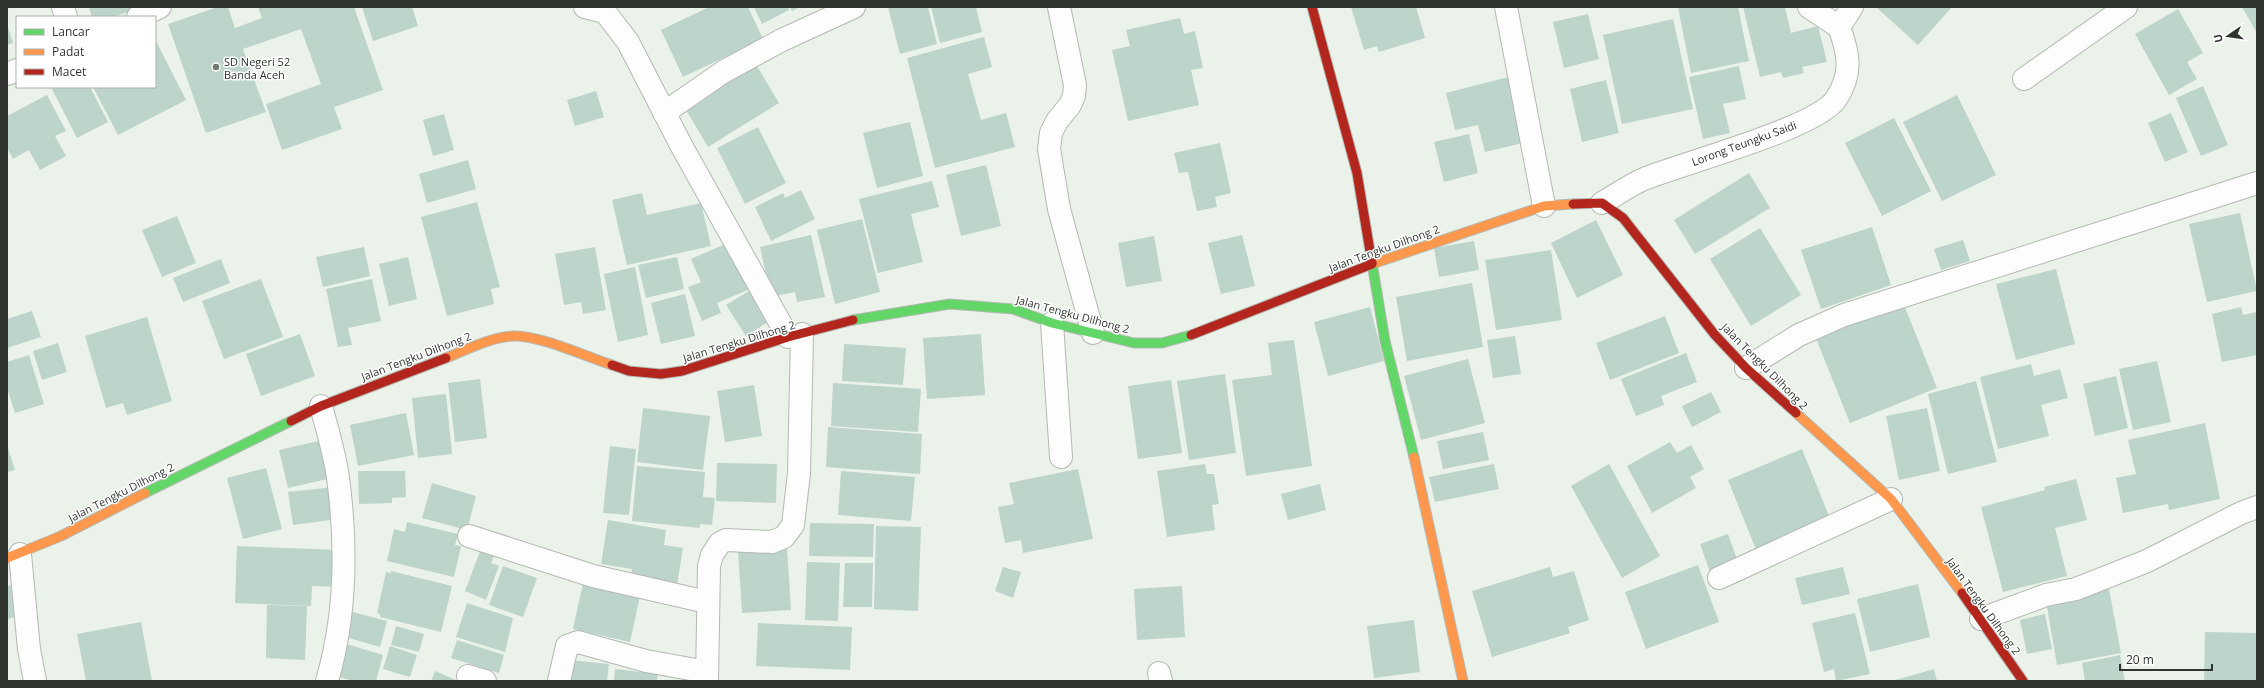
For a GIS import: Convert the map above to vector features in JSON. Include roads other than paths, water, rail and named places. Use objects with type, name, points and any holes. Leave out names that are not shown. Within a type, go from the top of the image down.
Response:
[{"type":"street","points":[[140,16],[160,7]]},
{"type":"street","points":[[559,681],[567,646],[578,642],[707,676],[707,602],[709,566],[712,555],[720,543],[726,540],[772,542],[784,537],[793,524],[799,473],[795,336],[664,113],[628,42],[605,12],[585,7]]},
{"type":"street","points":[[664,113],[723,72],[782,40],[854,7]]},
{"type":"street","points":[[1059,7],[1075,85],[1074,96],[1051,133],[1049,149],[1060,209],[1093,333]]},
{"type":"street","points":[[1312,7],[1357,173],[1385,341],[1413,453],[1463,681]]},
{"type":"street","points":[[1506,7],[1544,206]]},
{"type":"street","points":[[1810,7],[1839,27],[1852,7]]},
{"type":"street","points":[[2024,79],[2126,7]]},
{"type":"street","name":"Lorong Teungku Saidi","points":[[1602,203],[1643,179],[1796,125],[1822,111],[1835,100],[1844,83],[1849,66],[1846,46],[1839,27]]},
{"type":"street","points":[[1746,368],[1799,335],[1844,315],[2257,183]]},
{"type":"street","name":"Jalan Tengku Dilhong 2","points":[[14,556],[61,536],[106,512],[321,406],[495,339],[516,336],[537,340],[628,370],[661,374],[682,371],[859,318],[950,304],[1013,309],[1052,323],[1134,344],[1162,343],[1185,337],[1371,264],[1544,206],[1602,203],[1623,218],[1715,335],[1746,368],[1891,499],[1981,619],[2023,681]]},
{"type":"street","points":[[1052,323],[1061,457]]},
{"type":"street","points":[[321,406],[338,477],[344,591],[334,659],[327,681]]},
{"type":"street","points":[[1718,578],[1891,499]]},
{"type":"street","points":[[1981,619],[2046,595],[2076,589],[2147,561],[2241,513],[2257,508]]},
{"type":"street","points":[[468,536],[593,576],[707,602]]},
{"type":"street","points":[[14,556],[35,681]]},
{"type":"place","name":"SD Negeri 52 Banda Aceh","points":[[216,67]]}]
